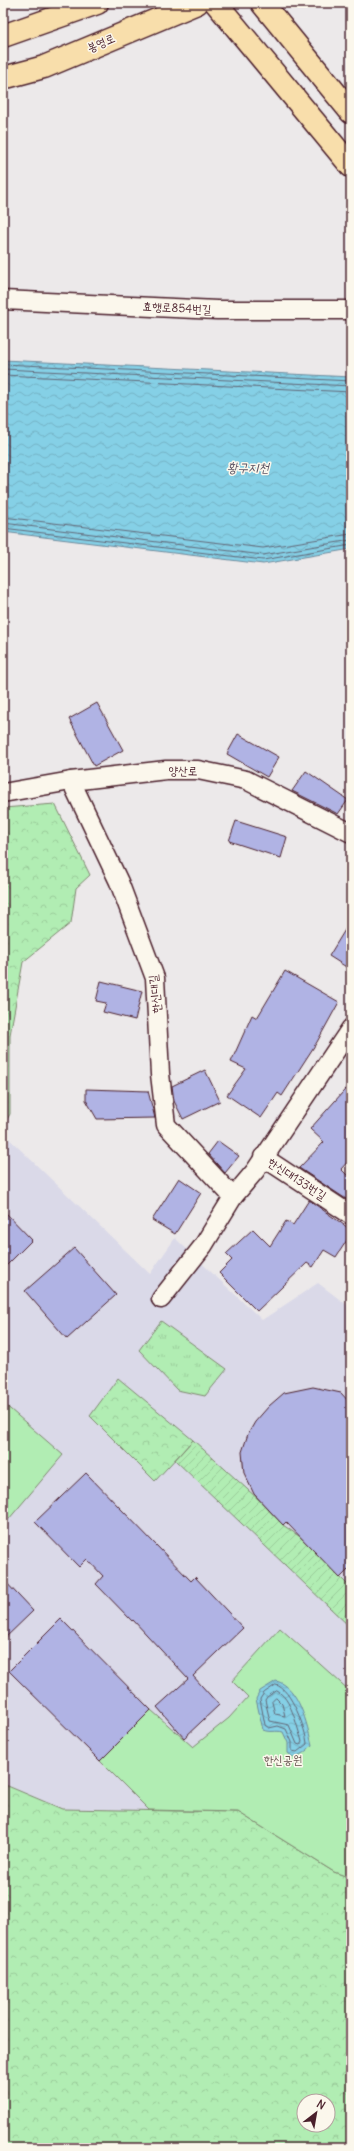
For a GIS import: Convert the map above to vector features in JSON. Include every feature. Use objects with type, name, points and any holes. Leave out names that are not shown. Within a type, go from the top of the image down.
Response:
[{"type":"main road","points":[[3,36],[97,3]]},
{"type":"main road","name":"봉영로","points":[[3,78],[44,67],[197,3]]},
{"type":"main road","points":[[216,3],[351,166]]},
{"type":"main road","points":[[262,3],[351,112]]},
{"type":"street","name":"효행로854번길","points":[[3,300],[217,310],[351,310]]},
{"type":"street","name":"양산로","points":[[3,793],[71,782],[166,770],[198,770],[246,780],[351,834]]},
{"type":"street","name":"한신대길","points":[[71,782],[119,882],[155,978],[160,1074],[166,1124],[233,1196]]},
{"type":"street","points":[[161,1299],[203,1246],[233,1196],[255,1172],[263,1157],[351,1028]]},
{"type":"street","name":"한신대133번길","points":[[263,1157],[351,1215]]},
{"type":"shaded area","points":[[3,1133],[150,1274],[175,1238],[262,1320],[318,1283],[351,1308],[351,1878],[334,1872],[238,1812],[62,1809],[3,1784]]},
{"type":"green space","points":[[55,804],[90,875],[76,888],[71,923],[23,962],[10,1035],[10,1114],[3,1127],[3,808]]},
{"type":"green space","points":[[161,1321],[227,1369],[205,1396],[177,1390],[139,1350]]},
{"type":"green space","points":[[118,1378],[193,1440],[155,1481],[90,1416]]},
{"type":"green space","points":[[3,1403],[63,1455],[3,1526]]},
{"type":"green space","points":[[193,1440],[258,1499],[283,1525],[299,1536],[351,1588],[351,1628],[175,1460]]},
{"type":"green space","name":"한신공원","points":[[280,1628],[351,1692],[351,1878],[334,1872],[238,1812],[149,1810],[100,1761],[151,1710],[193,1747],[229,1718],[248,1697],[232,1681]]},
{"type":"green space","points":[[3,1784],[62,1809],[238,1812],[334,1872],[351,1878],[351,2148],[3,2148]]},
{"type":"water","name":"황구지천","points":[[3,360],[351,377],[351,549],[263,564],[3,532]]},
{"type":"water","points":[[276,1681],[284,1684],[291,1690],[301,1707],[308,1727],[312,1745],[308,1750],[293,1757],[288,1753],[288,1743],[283,1732],[263,1730],[256,1699],[260,1691]]},
{"type":"building","points":[[97,703],[123,750],[94,766],[69,719]]},
{"type":"building","points":[[238,734],[279,757],[267,777],[227,754]]},
{"type":"building","points":[[306,771],[348,800],[338,814],[292,791]]},
{"type":"building","points":[[236,821],[287,837],[281,858],[229,841]]},
{"type":"building","points":[[351,920],[351,970],[329,956]]},
{"type":"building","points":[[285,971],[339,1002],[317,1042],[282,1096],[278,1093],[261,1118],[227,1095],[246,1069],[231,1062],[252,1015],[257,1018]]},
{"type":"building","points":[[101,981],[142,991],[135,1020],[103,1012],[106,1003],[96,1001]]},
{"type":"building","points":[[205,1070],[220,1101],[183,1119],[174,1101],[172,1086]]},
{"type":"building","points":[[351,1083],[351,1158],[341,1169],[351,1179],[351,1193],[346,1199],[299,1168],[324,1142],[310,1129]]},
{"type":"building","points":[[86,1089],[148,1091],[155,1118],[97,1119],[86,1100]]},
{"type":"building","points":[[218,1141],[239,1156],[225,1173],[208,1154]]},
{"type":"building","points":[[179,1178],[201,1193],[175,1234],[152,1220]]},
{"type":"building","points":[[309,1200],[351,1230],[351,1234],[336,1257],[324,1250],[313,1267],[307,1263],[257,1311],[219,1273],[232,1260],[226,1254],[253,1229],[270,1246],[286,1221],[293,1225]]},
{"type":"building","points":[[3,1210],[32,1240],[3,1269]]},
{"type":"building","points":[[74,1248],[116,1295],[67,1339],[25,1291]]},
{"type":"building","points":[[313,1387],[341,1393],[351,1404],[351,1567],[340,1578],[286,1522],[283,1525],[254,1494],[244,1473],[242,1452],[248,1434],[255,1422],[269,1406],[284,1393]]},
{"type":"building","points":[[86,1473],[191,1581],[195,1577],[243,1628],[193,1676],[219,1705],[184,1738],[157,1707],[188,1679],[133,1620],[132,1621],[96,1584],[103,1576],[87,1559],[79,1567],[35,1522]]},
{"type":"building","points":[[3,1579],[33,1611],[3,1640]]},
{"type":"building","points":[[61,1619],[151,1710],[100,1761],[9,1671]]}]
